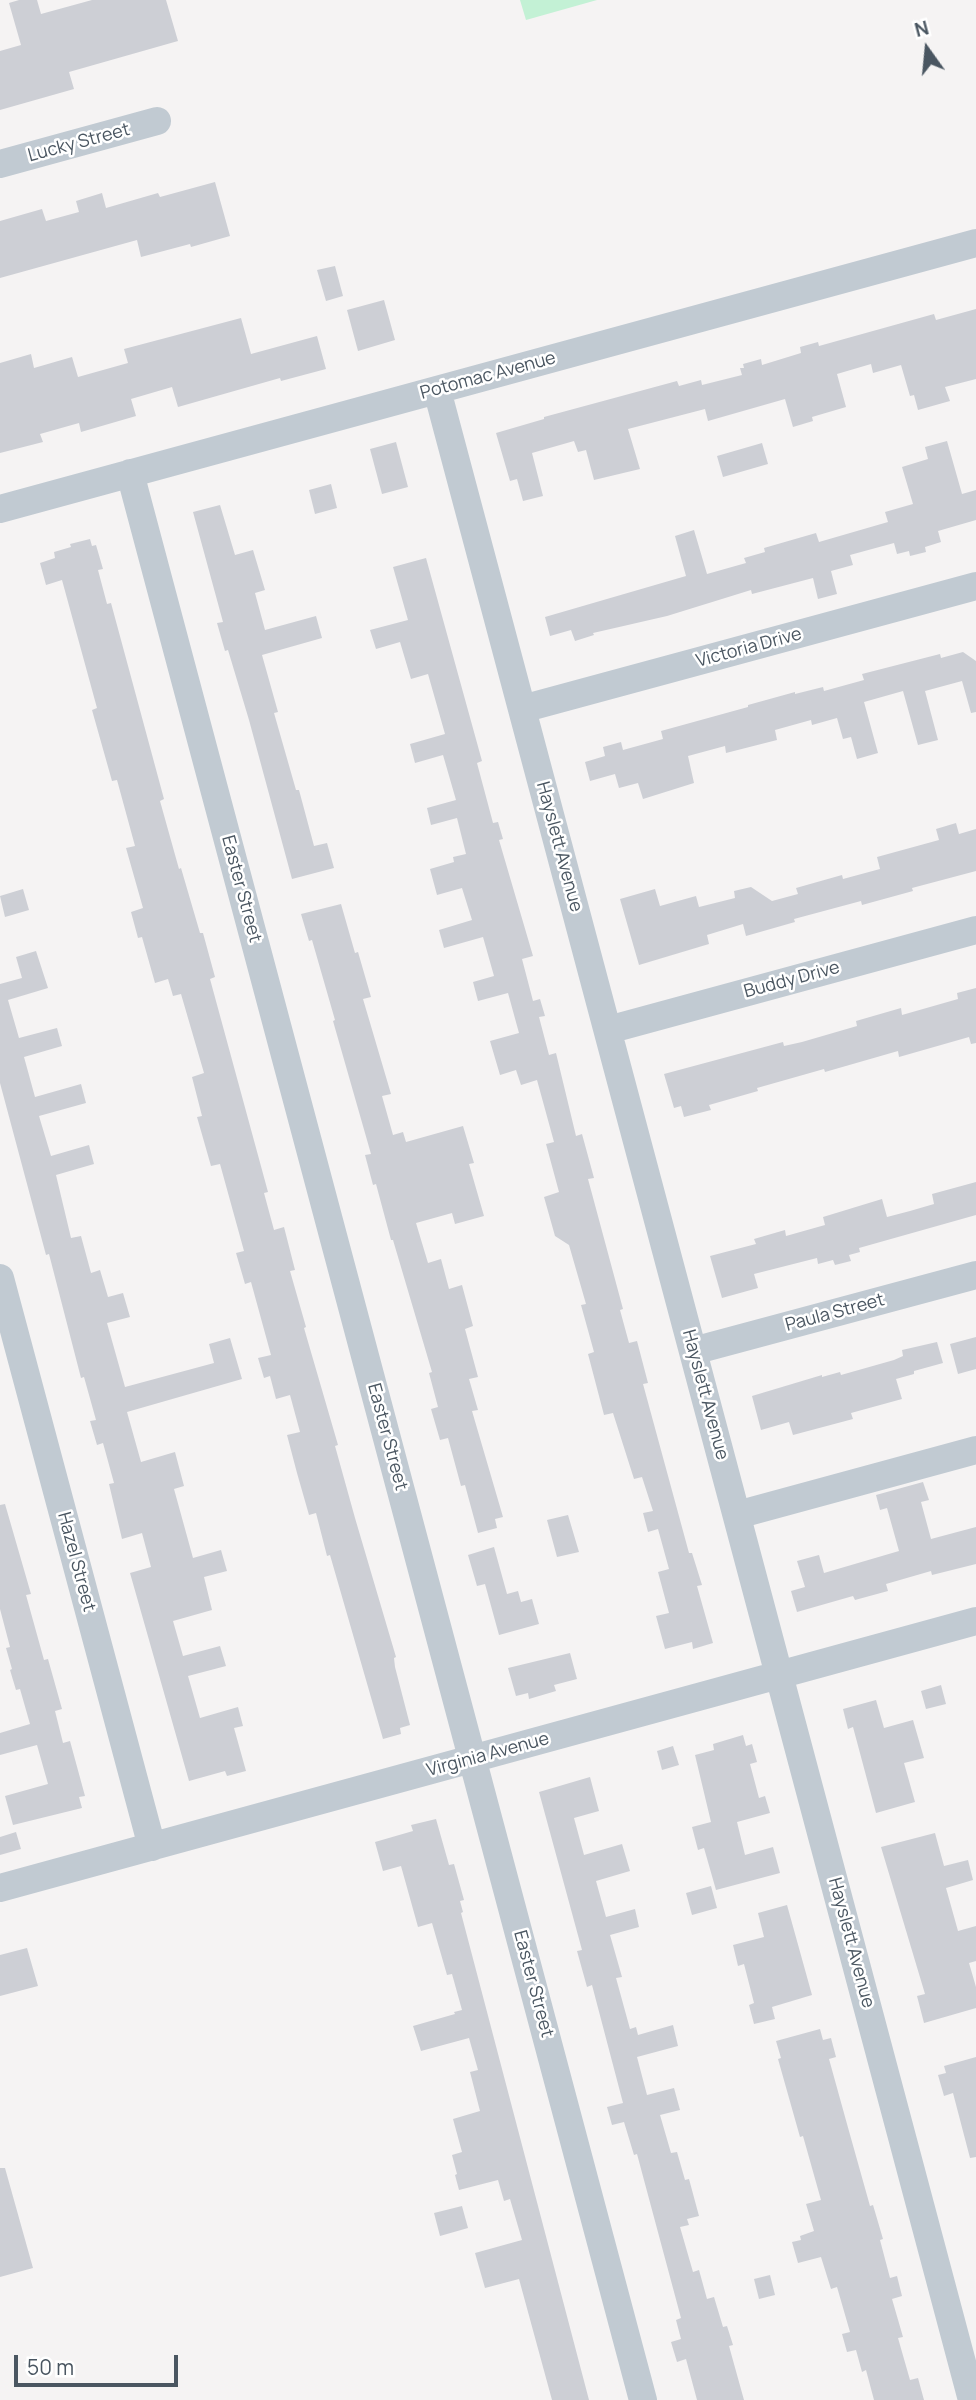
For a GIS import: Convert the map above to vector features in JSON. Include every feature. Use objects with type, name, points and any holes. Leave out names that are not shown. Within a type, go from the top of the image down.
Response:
[{"type":"street","name":"Lucky Street","points":[[0,164],[157,121]]},
{"type":"street","name":"Potomac Avenue","points":[[0,509],[976,243]]},
{"type":"street","name":"Hayslett Avenue","points":[[437,390],[972,2400]]},
{"type":"street","name":"Easter Street","points":[[130,473],[643,2400]]},
{"type":"street","name":"Victoria Drive","points":[[522,709],[976,586]]},
{"type":"street","name":"Buddy Drive","points":[[608,1030],[976,930]]},
{"type":"street","name":"Paula Street","points":[[694,1351],[976,1275]]},
{"type":"street","name":"Hazel Street","points":[[0,1278],[152,1847]]},
{"type":"street","points":[[737,1515],[976,1450]]},
{"type":"street","name":"Virginia Avenue","points":[[0,1888],[976,1621]]},
{"type":"green space","points":[[520,0],[597,0],[526,20]]},
{"type":"building","points":[[37,0],[41,14],[92,0],[166,0],[178,41],[69,72],[74,89],[0,110],[0,51],[21,45],[9,3]]},
{"type":"building","points":[[215,182],[230,236],[141,257],[137,240],[0,278],[0,221],[42,209],[46,221],[79,212],[76,201],[102,193],[106,208],[158,193],[160,197]]},
{"type":"building","points":[[335,266],[343,296],[326,301],[317,270]]},
{"type":"building","points":[[384,300],[395,340],[358,351],[347,310]]},
{"type":"building","points":[[976,309],[976,379],[945,387],[950,401],[918,410],[914,395],[910,396],[901,365],[873,373],[871,364],[837,374],[846,407],[812,417],[813,421],[793,427],[785,399],[708,421],[705,409],[628,429],[640,469],[594,480],[586,450],[578,452],[574,441],[532,453],[543,496],[523,501],[517,479],[510,481],[496,433],[544,417],[677,381],[679,386],[701,380],[702,385],[742,375],[740,368],[744,368],[743,364],[761,359],[762,365],[801,353],[800,347],[818,342],[819,346],[934,314],[936,320]]},
{"type":"building","points":[[241,318],[251,354],[317,336],[326,369],[281,381],[280,378],[178,407],[172,387],[131,399],[136,416],[81,432],[79,423],[40,434],[43,442],[0,453],[0,363],[31,354],[34,368],[72,357],[78,377],[128,363],[124,349]]},
{"type":"building","points":[[947,441],[962,494],[976,490],[976,520],[938,531],[941,542],[925,547],[926,552],[910,556],[909,551],[897,554],[894,543],[850,555],[853,565],[831,571],[837,594],[818,599],[813,578],[752,594],[751,590],[667,616],[593,633],[594,635],[575,641],[571,630],[550,636],[545,617],[686,576],[675,536],[694,530],[707,574],[746,563],[744,558],[765,552],[764,548],[816,533],[819,542],[888,522],[885,512],[913,504],[902,467],[928,459],[925,447]]},
{"type":"building","points":[[396,442],[408,487],[382,494],[370,449]]},
{"type":"building","points":[[762,443],[768,464],[723,477],[717,456]]},
{"type":"building","points":[[331,484],[337,508],[315,514],[309,490]]},
{"type":"building","points":[[220,505],[235,555],[253,550],[265,590],[255,593],[265,630],[316,616],[322,638],[262,655],[278,712],[274,713],[314,846],[327,843],[334,868],[292,879],[249,720],[217,623],[223,622],[193,512]]},
{"type":"building","points":[[90,539],[92,546],[96,545],[103,569],[98,570],[107,604],[111,603],[164,799],[160,801],[179,869],[181,868],[200,933],[203,933],[215,977],[210,979],[268,1192],[264,1193],[274,1230],[284,1227],[295,1270],[290,1271],[306,1327],[304,1328],[396,1657],[395,1667],[410,1725],[400,1728],[401,1734],[383,1739],[330,1555],[327,1556],[316,1513],[309,1515],[297,1473],[287,1435],[300,1432],[290,1395],[276,1399],[270,1376],[264,1378],[258,1358],[271,1355],[251,1282],[245,1284],[236,1253],[244,1251],[220,1164],[211,1166],[197,1117],[202,1116],[192,1077],[204,1073],[181,994],[173,996],[168,979],[155,983],[142,937],[138,938],[131,912],[143,908],[126,848],[135,846],[117,780],[112,781],[92,710],[97,708],[62,580],[46,585],[40,563],[55,558],[54,552],[71,547],[70,544]]},
{"type":"building","points":[[426,558],[482,761],[477,763],[493,823],[498,822],[503,839],[499,840],[533,956],[522,959],[533,1001],[540,999],[545,1016],[539,1017],[549,1055],[556,1053],[576,1136],[582,1134],[594,1178],[588,1179],[623,1309],[620,1310],[629,1343],[637,1341],[648,1383],[643,1384],[689,1553],[692,1553],[702,1585],[697,1586],[713,1643],[693,1649],[692,1642],[665,1649],[656,1616],[669,1613],[658,1572],[669,1569],[658,1529],[648,1532],[643,1513],[653,1511],[642,1477],[634,1479],[613,1413],[604,1415],[588,1354],[594,1352],[581,1305],[586,1304],[569,1245],[555,1236],[544,1197],[559,1192],[546,1144],[554,1142],[537,1080],[521,1085],[516,1070],[500,1075],[490,1041],[519,1033],[508,993],[478,1001],[473,982],[494,976],[483,937],[444,948],[439,930],[472,920],[462,888],[437,895],[430,869],[454,862],[453,857],[466,854],[457,818],[431,825],[427,808],[456,800],[443,755],[415,763],[410,744],[445,734],[428,674],[411,679],[400,642],[376,649],[370,630],[408,620],[393,567]]},
{"type":"building","points":[[963,652],[976,661],[976,712],[971,713],[962,681],[925,691],[938,740],[918,745],[903,691],[864,702],[878,753],[857,759],[851,737],[843,739],[837,718],[812,725],[811,720],[775,730],[777,740],[726,753],[725,746],[688,756],[694,783],[643,799],[638,783],[619,788],[615,774],[590,781],[585,762],[605,756],[603,747],[621,742],[623,750],[663,739],[661,731],[748,705],[795,692],[823,687],[824,691],[864,680],[862,674],[940,654],[941,658]]},
{"type":"building","points":[[956,823],[959,834],[976,829],[976,871],[862,905],[861,901],[794,919],[795,922],[746,936],[743,924],[707,935],[709,944],[639,965],[620,899],[655,889],[660,906],[696,896],[699,907],[735,898],[734,891],[751,887],[772,901],[798,894],[796,888],[842,875],[843,879],[880,869],[877,857],[939,840],[936,829]]},
{"type":"building","points":[[23,889],[29,910],[5,917],[0,896]]},
{"type":"building","points":[[341,904],[371,997],[363,999],[391,1094],[382,1096],[393,1135],[403,1132],[406,1142],[463,1126],[474,1163],[469,1164],[484,1216],[455,1224],[452,1213],[416,1223],[428,1263],[441,1259],[449,1289],[462,1285],[473,1326],[465,1329],[478,1377],[469,1379],[478,1410],[472,1411],[503,1517],[495,1519],[497,1528],[478,1533],[448,1438],[440,1440],[431,1409],[438,1407],[429,1373],[432,1372],[376,1184],[373,1185],[365,1155],[371,1154],[312,940],[309,941],[301,914]]},
{"type":"building","points":[[36,951],[48,988],[8,1000],[19,1038],[57,1028],[62,1046],[24,1057],[35,1097],[81,1084],[86,1103],[39,1116],[51,1156],[89,1145],[94,1164],[56,1175],[71,1238],[81,1236],[91,1273],[100,1270],[108,1297],[123,1293],[130,1317],[107,1323],[125,1387],[214,1363],[209,1344],[230,1338],[242,1379],[127,1412],[141,1462],[175,1452],[184,1486],[174,1489],[193,1558],[221,1550],[227,1571],[204,1577],[212,1610],[173,1621],[183,1656],[220,1646],[226,1666],[188,1676],[200,1718],[238,1707],[243,1726],[234,1728],[246,1771],[227,1776],[225,1771],[189,1781],[130,1573],[151,1567],[142,1533],[122,1539],[109,1484],[114,1483],[103,1443],[97,1445],[90,1421],[96,1420],[84,1377],[81,1378],[0,1083],[0,984],[22,978],[16,957]]},
{"type":"building","points":[[976,988],[976,1043],[971,1044],[969,1037],[899,1057],[898,1051],[825,1072],[824,1069],[757,1088],[758,1091],[709,1105],[711,1110],[684,1117],[681,1106],[674,1108],[664,1074],[783,1042],[784,1046],[802,1042],[857,1026],[856,1021],[901,1008],[902,1015],[958,999],[957,993]]},
{"type":"building","points":[[976,1182],[976,1215],[859,1248],[860,1252],[849,1255],[851,1261],[835,1265],[833,1260],[818,1264],[817,1258],[754,1274],[758,1288],[722,1298],[710,1256],[756,1244],[754,1239],[785,1230],[786,1236],[825,1225],[823,1217],[882,1199],[887,1217],[910,1211],[934,1204],[932,1194]]},
{"type":"building","points":[[976,1337],[976,1369],[958,1374],[950,1344]]},
{"type":"building","points":[[937,1342],[943,1363],[896,1379],[902,1399],[851,1413],[853,1419],[793,1435],[789,1422],[761,1430],[752,1396],[822,1375],[840,1372],[841,1375],[894,1360],[903,1356],[902,1350]]},
{"type":"building","points":[[923,1482],[929,1500],[921,1502],[931,1539],[976,1527],[976,1564],[932,1575],[931,1571],[886,1584],[888,1591],[855,1600],[853,1596],[797,1612],[791,1591],[805,1587],[797,1561],[819,1555],[824,1573],[899,1551],[887,1508],[880,1510],[876,1495]]},
{"type":"building","points":[[5,1504],[31,1594],[26,1595],[44,1660],[48,1659],[62,1709],[55,1711],[63,1743],[70,1741],[85,1796],[79,1797],[82,1808],[13,1825],[5,1796],[48,1784],[37,1745],[0,1755],[0,1733],[30,1724],[20,1689],[16,1690],[10,1670],[12,1669],[6,1648],[10,1647],[0,1609],[0,1505]]},
{"type":"building","points":[[568,1515],[579,1552],[557,1557],[547,1520]]},
{"type":"building","points":[[494,1547],[507,1594],[518,1591],[521,1602],[532,1599],[539,1624],[499,1635],[485,1584],[477,1586],[468,1555]]},
{"type":"building","points":[[570,1653],[577,1679],[554,1685],[556,1691],[529,1699],[528,1693],[516,1696],[508,1668]]},
{"type":"building","points":[[941,1685],[946,1704],[926,1709],[921,1691]]},
{"type":"building","points":[[876,1700],[884,1728],[913,1720],[924,1758],[904,1763],[915,1802],[876,1813],[853,1727],[848,1729],[843,1709]]},
{"type":"building","points":[[743,1735],[746,1746],[752,1744],[757,1762],[750,1764],[759,1798],[765,1796],[770,1813],[737,1822],[745,1855],[773,1847],[780,1873],[716,1890],[704,1848],[698,1850],[692,1827],[711,1822],[695,1755],[714,1750],[713,1744]]},
{"type":"building","points":[[673,1746],[679,1765],[662,1770],[657,1751]]},
{"type":"building","points":[[590,1777],[599,1811],[574,1818],[584,1855],[622,1844],[630,1871],[596,1881],[606,1917],[635,1909],[639,1927],[610,1935],[622,1977],[616,1978],[630,2029],[636,2027],[638,2035],[673,2025],[678,2046],[637,2057],[647,2095],[674,2088],[680,2110],[660,2115],[671,2153],[677,2152],[685,2180],[689,2179],[699,2216],[687,2219],[689,2225],[680,2227],[693,2272],[699,2270],[707,2299],[714,2297],[723,2327],[727,2326],[733,2345],[729,2346],[744,2400],[697,2400],[686,2359],[677,2362],[671,2342],[681,2339],[676,2320],[681,2318],[637,2154],[634,2155],[624,2122],[612,2125],[607,2107],[623,2103],[592,1985],[587,1987],[577,1951],[582,1950],[539,1792]]},
{"type":"building","points":[[436,1819],[449,1865],[454,1864],[464,1900],[460,1901],[461,1913],[589,2400],[552,2400],[519,2279],[485,2288],[475,2253],[522,2240],[510,2199],[504,2201],[498,2180],[459,2190],[455,2175],[457,2174],[452,2155],[462,2152],[453,2119],[480,2111],[470,2072],[478,2070],[469,2038],[421,2051],[413,2026],[462,2010],[452,1974],[447,1975],[432,1923],[418,1927],[401,1866],[383,1871],[375,1842],[413,1831],[411,1825]]},
{"type":"building","points":[[16,1832],[21,1849],[0,1855],[0,1837]]},
{"type":"building","points":[[935,1833],[944,1866],[968,1860],[973,1880],[946,1888],[958,1931],[976,1926],[976,1961],[969,1963],[976,1987],[976,2008],[924,2023],[917,1996],[925,1994],[881,1847]]},
{"type":"building","points":[[711,1886],[717,1908],[692,1915],[686,1893]]},
{"type":"building","points":[[787,1905],[812,1995],[772,2007],[775,2019],[754,2024],[749,2005],[754,2003],[744,1964],[738,1966],[733,1945],[764,1937],[758,1913]]},
{"type":"building","points":[[27,1948],[38,1986],[0,1996],[0,1955]]},
{"type":"building","points":[[820,2029],[823,2040],[831,2038],[836,2057],[829,2059],[847,2124],[870,2206],[873,2205],[883,2239],[880,2240],[890,2278],[897,2276],[902,2296],[892,2299],[903,2337],[898,2338],[910,2380],[918,2378],[924,2400],[874,2400],[866,2370],[862,2372],[856,2350],[847,2352],[842,2334],[850,2332],[837,2287],[831,2289],[821,2257],[798,2263],[792,2242],[801,2240],[800,2236],[814,2231],[806,2204],[821,2200],[803,2136],[800,2137],[778,2059],[781,2058],[776,2041]]},
{"type":"building","points":[[976,2057],[976,2157],[970,2158],[953,2093],[944,2096],[938,2075],[946,2073],[944,2066]]},
{"type":"building","points":[[0,2168],[5,2168],[33,2268],[0,2277]]},
{"type":"building","points":[[462,2206],[468,2228],[440,2236],[434,2213]]},
{"type":"building","points":[[770,2275],[775,2295],[759,2299],[754,2279]]}]
